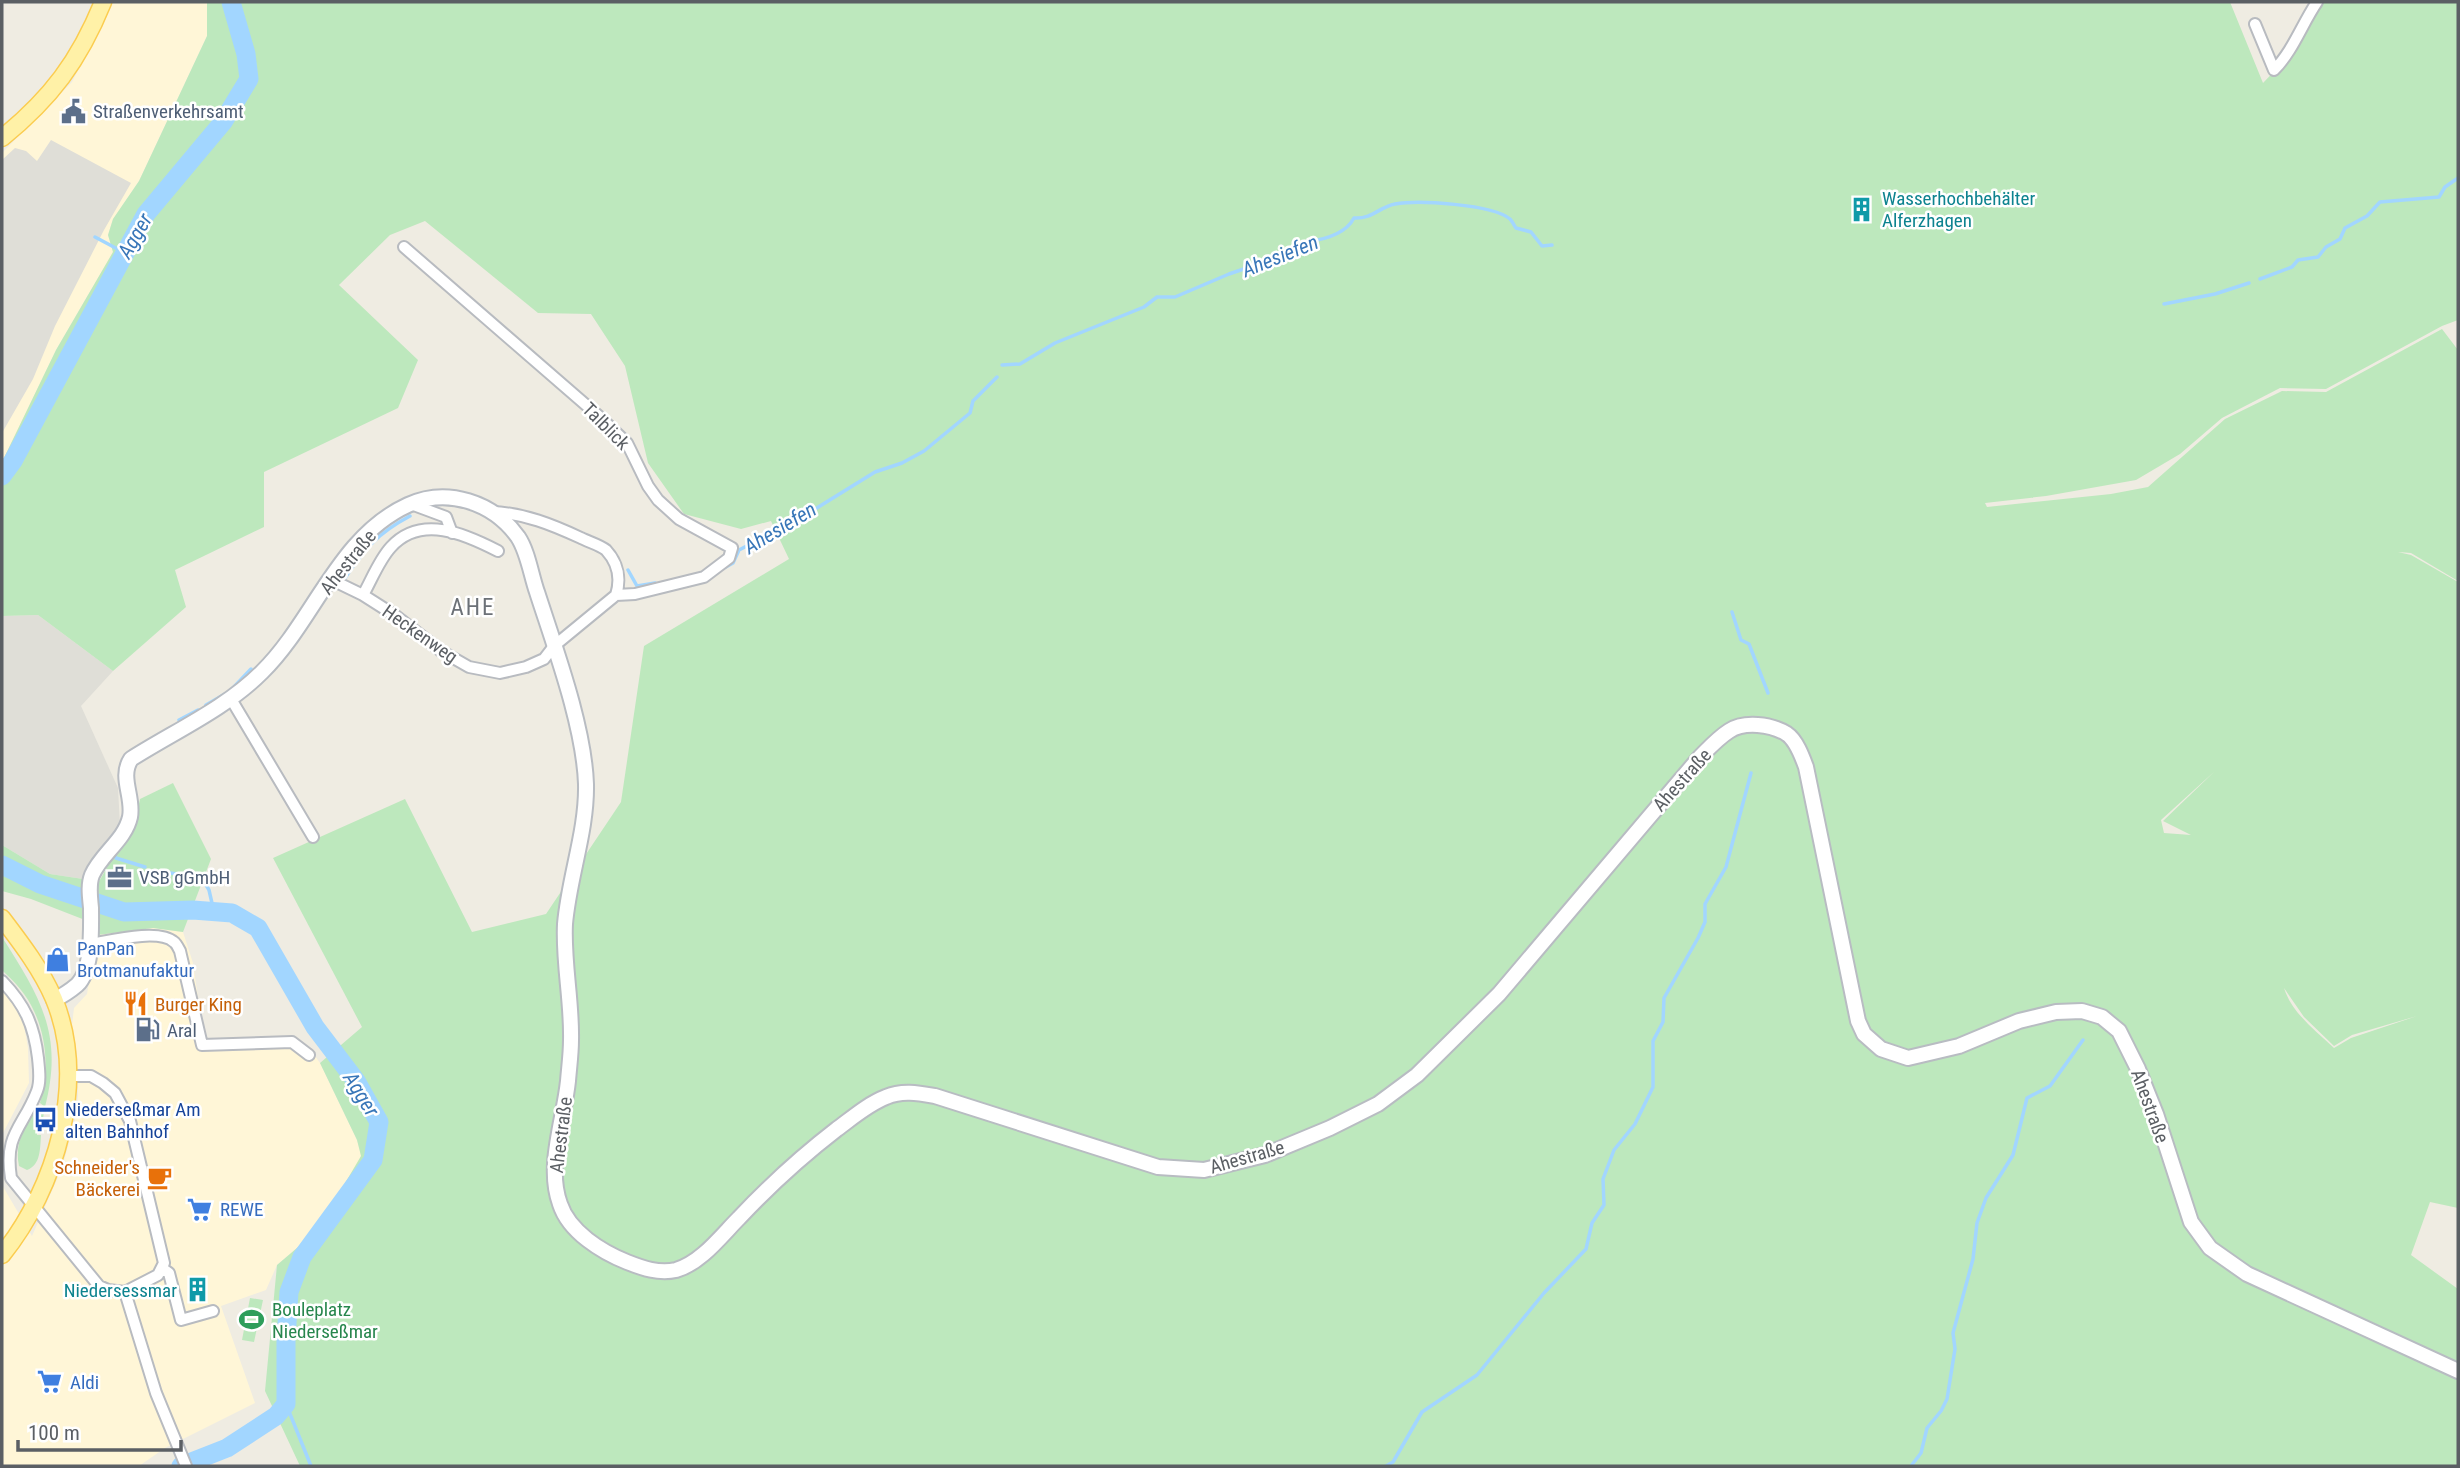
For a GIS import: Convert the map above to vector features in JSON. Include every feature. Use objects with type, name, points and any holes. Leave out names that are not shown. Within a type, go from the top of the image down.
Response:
[{"type":"main road","points":[[2,138],[28,117],[61,81],[94,25],[103,2]]},
{"type":"main road","name":"Ahestraße","points":[[54,1000],[79,984],[86,971],[91,923],[90,884],[93,874],[126,828],[130,816],[126,774],[131,759],[231,699],[263,671],[293,636],[330,579],[372,529],[411,504],[439,497],[458,498],[492,512],[520,540],[579,733],[586,779],[586,803],[565,921],[571,1038],[555,1169],[556,1189],[560,1208],[575,1227],[599,1249],[626,1262],[651,1271],[676,1270],[702,1256],[773,1182],[861,1111],[887,1096],[909,1092],[934,1096],[1158,1167],[1204,1170],[1265,1155],[1330,1128],[1378,1104],[1417,1075],[1499,994],[1700,757],[1729,731],[1741,726],[1764,726],[1788,734],[1802,754],[1806,766],[1858,1021],[1864,1034],[1881,1049],[1908,1058],[1959,1046],[2019,1021],[2056,1012],[2082,1010],[2102,1017],[2119,1031],[2138,1069],[2156,1114],[2191,1222],[2210,1248],[2247,1274],[2458,1371]]},
{"type":"main road","points":[[2,918],[41,974],[54,1000],[64,1035],[68,1076],[63,1130],[47,1175],[18,1235],[2,1255]]},
{"type":"street","points":[[2255,24],[2274,70],[2287,56],[2300,28],[2317,2]]},
{"type":"street","name":"Talblick","points":[[404,247],[627,443],[658,500],[679,519],[732,548],[729,558],[704,577],[635,594],[616,595]]},
{"type":"street","name":"Heckenweg","points":[[411,504],[446,517],[452,533]]},
{"type":"street","points":[[492,512],[547,523],[604,548],[615,563],[620,582],[616,595],[554,646]]},
{"type":"street","name":"Heckenweg","points":[[363,595],[390,548],[404,536],[428,527],[452,533],[498,551]]},
{"type":"street","name":"Heckenweg","points":[[330,579],[396,615],[441,651],[469,667],[500,673],[526,667],[544,659],[554,646]]},
{"type":"street","points":[[231,699],[313,837]]},
{"type":"street","points":[[90,944],[150,935],[165,937],[175,942],[180,951],[202,1045],[292,1042],[309,1055]]},
{"type":"street","points":[[2,981],[26,1012],[34,1031],[39,1088],[10,1143],[8,1159],[11,1178],[99,1286],[125,1292],[158,1275],[164,1263],[130,1121],[115,1093],[103,1083],[91,1076],[68,1076]]},
{"type":"street","points":[[162,1268],[169,1273],[181,1320],[213,1311]]},
{"type":"street","points":[[125,1292],[156,1393],[186,1466]]},
{"type":"shaded area","points":[[113,2],[207,2],[207,36],[139,181],[113,219],[108,235],[113,252],[56,350],[2,462],[2,153],[72,82]]},
{"type":"shaded area","points":[[51,140],[131,183],[55,326],[33,379],[2,433],[2,160],[15,148],[26,151],[37,161]]},
{"type":"shaded area","points":[[38,615],[113,671],[81,706],[118,788],[120,825],[83,879],[50,874],[2,845],[2,616]]},
{"type":"shaded area","points":[[153,928],[183,932],[193,963],[204,1039],[294,1037],[313,1053],[320,1063],[362,1156],[324,1219],[304,1242],[277,1265],[266,1290],[221,1306],[255,1403],[165,1448],[139,1466],[2,1466],[2,1185],[32,1236],[62,1168],[75,1120],[78,1096],[77,1054],[72,1025],[74,1008],[87,994],[97,935]]},
{"type":"shaded area","points":[[2,989],[16,1005],[23,1020],[28,1048],[29,1083],[2,1135]]},
{"type":"green space","points":[[207,2],[2230,2],[2263,83],[2288,57],[2318,2],[2458,2],[2458,320],[2326,389],[2280,388],[2222,418],[2180,454],[2136,480],[2046,496],[1985,503],[1987,507],[2111,494],[2148,487],[2225,419],[2282,391],[2326,392],[2442,329],[2458,350],[2458,581],[2411,553],[2398,552],[2411,555],[2458,582],[2458,1208],[2430,1202],[2411,1255],[2458,1289],[2458,1466],[300,1466],[265,1391],[277,1265],[304,1242],[324,1219],[361,1156],[357,1140],[320,1063],[362,1027],[273,858],[405,799],[472,932],[546,914],[621,802],[644,646],[789,559],[771,521],[741,529],[684,514],[648,463],[625,366],[591,314],[538,313],[425,221],[390,235],[339,285],[418,360],[398,408],[264,472],[264,527],[175,570],[186,607],[113,671],[38,615],[2,616],[2,462],[56,350],[113,252],[108,235],[113,219],[139,181],[207,36]],"holes":[[[2215,771],[2163,821],[2191,835],[2164,833],[2161,820]],[[2284,988],[2304,1017],[2334,1046],[2352,1035],[2417,1016],[2351,1038],[2334,1048],[2298,1013]]]},
{"type":"green space","points":[[173,783],[211,859],[183,932],[153,928],[97,935],[97,885],[134,827],[140,799]]},
{"type":"green space","points":[[2,845],[50,874],[83,879],[85,920],[2,891]]},
{"type":"green space","points":[[2,937],[27,979],[45,1017],[52,1058],[45,1107],[40,1103],[46,1061],[42,1032],[24,994],[2,970]]},
{"type":"green space","points":[[36,1109],[44,1112],[42,1125],[37,1125],[37,1135],[41,1135],[40,1150],[35,1164],[27,1170],[19,1166],[18,1150]]},
{"type":"green space","name":"Bouleplatz Niederseßmar","points":[[250,1298],[263,1300],[254,1342],[242,1340]]},
{"type":"waterway","name":"Agger","points":[[2,476],[13,461],[146,214],[223,122],[249,79],[246,54],[231,2]]},
{"type":"waterway","points":[[2260,279],[2292,267],[2298,260],[2318,257],[2326,247],[2340,239],[2345,228],[2367,216],[2380,202],[2439,197],[2445,187],[2458,178]]},
{"type":"waterway","name":"Ahesiefen","points":[[1002,365],[1020,364],[1055,343],[1144,307],[1157,297],[1175,297],[1229,274],[1297,251],[1305,242],[1339,233],[1354,218],[1366,217],[1395,204],[1437,203],[1488,210],[1510,219],[1516,228],[1531,232],[1542,246],[1552,245]]},
{"type":"waterway","points":[[95,237],[125,253]]},
{"type":"waterway","points":[[2164,304],[2215,294],[2249,283]]},
{"type":"waterway","name":"Ahesiefen","points":[[724,568],[733,563],[739,550],[799,519],[875,472],[902,463],[924,451],[970,413],[973,401],[997,377]]},
{"type":"waterway","name":"Ahesiefen","points":[[345,578],[373,542],[410,516]]},
{"type":"waterway","name":"Ahesiefen","points":[[628,570],[637,586],[655,583]]},
{"type":"waterway","points":[[1732,612],[1741,640],[1749,644],[1768,693]]},
{"type":"waterway","name":"Ahesiefen","points":[[231,690],[251,669]]},
{"type":"waterway","name":"Ahesiefen","points":[[206,705],[225,694]]},
{"type":"waterway","name":"Ahesiefen","points":[[179,720],[198,710]]},
{"type":"waterway","points":[[1386,1466],[1393,1462],[1422,1412],[1477,1375],[1544,1293],[1586,1249],[1592,1223],[1604,1205],[1603,1179],[1614,1150],[1635,1124],[1653,1087],[1653,1041],[1663,1022],[1664,998],[1705,922],[1705,904],[1726,867],[1751,773]]},
{"type":"waterway","name":"Ahesiefen","points":[[113,853],[116,858],[145,867]]},
{"type":"waterway","name":"Agger","points":[[2,865],[40,884],[124,912],[193,910],[232,913],[258,928],[315,1027],[356,1081],[379,1122],[373,1160],[302,1257],[289,1292],[286,1404],[276,1416],[227,1448],[181,1466]]},
{"type":"waterway","name":"Ahesiefen","points":[[164,872],[202,878],[209,890],[214,912]]},
{"type":"waterway","points":[[1911,1466],[1921,1453],[1927,1428],[1947,1399],[1955,1349],[1953,1333],[1973,1259],[1977,1223],[1986,1198],[2013,1155],[2027,1098],[2050,1086],[2083,1040]]},
{"type":"waterway","points":[[286,1404],[311,1466]]},
{"type":"place","name":"Straßenverkehrsamt","points":[[73,111]]},
{"type":"place","name":"Wasserhochbehälter Alferzhagen","points":[[1862,209]]},
{"type":"place","name":"VSB gGmbH","points":[[119,877]]},
{"type":"place","name":"PanPan Brotmanufaktur","points":[[57,959]]},
{"type":"place","name":"Burger King","points":[[135,1004]]},
{"type":"place","name":"Aral","points":[[147,1030]]},
{"type":"place","name":"Niederseßmar Am alten Bahnhof","points":[[45,1120]]},
{"type":"place","name":"Schneider's Bäckerei","points":[[160,1178]]},
{"type":"place","name":"REWE","points":[[200,1209]]},
{"type":"place","name":"Niedersessmar","points":[[197,1290]]},
{"type":"place","name":"Bouleplatz Niederseßmar","points":[[252,1320]]},
{"type":"place","name":"Aldi","points":[[50,1382]]},
{"type":"district","name":"AHE","points":[[473,607]]}]
